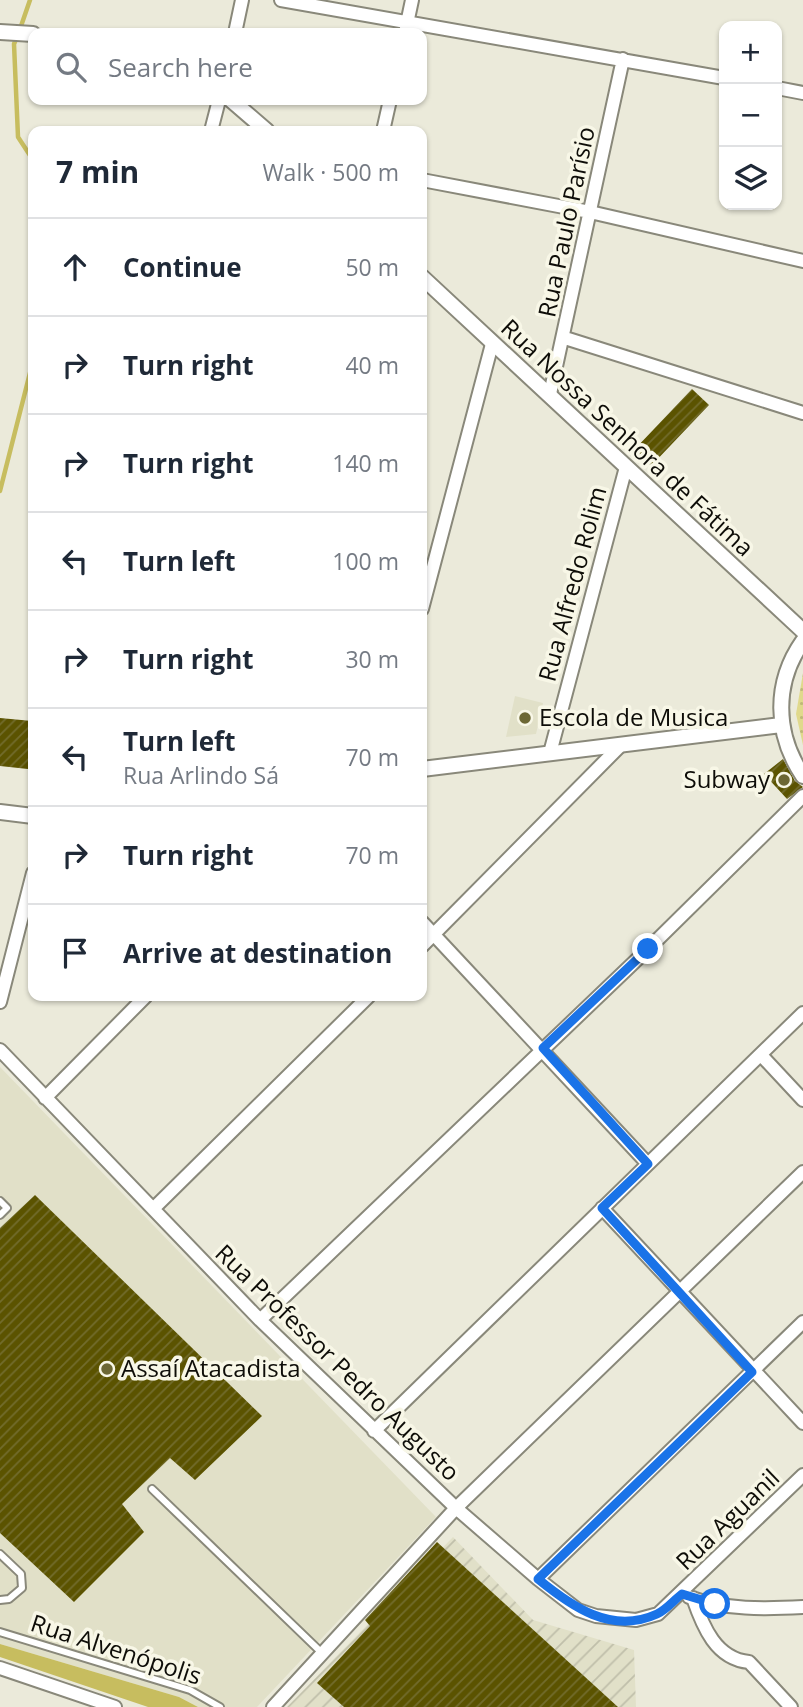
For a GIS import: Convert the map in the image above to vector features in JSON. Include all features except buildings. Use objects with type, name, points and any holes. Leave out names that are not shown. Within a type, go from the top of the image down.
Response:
[{"type":"street","points":[[236,28],[242,0]]},
{"type":"street","points":[[281,0],[407,27],[412,0]]},
{"type":"street","points":[[427,30],[623,59],[719,77]]},
{"type":"street","points":[[0,32],[28,34]]},
{"type":"street","name":"Rua Paulo Parísio","points":[[550,394],[565,338],[623,59]]},
{"type":"street","points":[[782,89],[803,93]]},
{"type":"street","points":[[212,126],[218,105]]},
{"type":"street","points":[[236,105],[261,126]]},
{"type":"street","points":[[384,126],[389,105]]},
{"type":"street","points":[[427,181],[590,212],[803,261]]},
{"type":"street","name":"Rua Nossa Senhora de Fátima","points":[[427,282],[803,631]]},
{"type":"street","points":[[565,338],[803,413]]},
{"type":"street","points":[[427,590],[492,344]]},
{"type":"street","name":"Rua Alfredo Rolim","points":[[550,753],[626,467]]},
{"type":"street","points":[[803,640],[792,657],[781,690],[781,725],[786,744],[803,775]]},
{"type":"street","points":[[427,768],[781,725]]},
{"type":"street","points":[[427,941],[621,745]]},
{"type":"street","points":[[260,1320],[803,796]]},
{"type":"street","points":[[0,812],[28,815]]},
{"type":"street","points":[[0,1002],[28,893]]},
{"type":"street","points":[[427,927],[543,1048],[648,1164]]},
{"type":"street","points":[[45,1098],[141,1001]]},
{"type":"street","points":[[153,1209],[364,1001]]},
{"type":"street","points":[[374,1431],[803,1013]]},
{"type":"street","name":"Rua Professor Pedro Augusto","points":[[0,1050],[260,1320],[456,1508],[538,1579],[578,1610],[616,1621],[636,1620],[658,1614],[688,1596]]},
{"type":"street","points":[[761,1055],[803,1100]]},
{"type":"street","points":[[273,1707],[456,1508],[803,1172]]},
{"type":"street","points":[[602,1208],[752,1372],[803,1423]]},
{"type":"street","points":[[538,1579],[803,1322]]},
{"type":"street","name":"Rua Aguanil","points":[[688,1596],[803,1475]]},
{"type":"street","points":[[688,1596],[765,1609],[803,1608],[803,1620]]},
{"type":"street","points":[[688,1596],[708,1637],[735,1660],[749,1662],[791,1707]]},
{"type":"street","points":[[0,1668],[115,1707]]},
{"type":"lane","points":[[0,1201],[7,1208],[0,1215]]},
{"type":"lane","points":[[152,1489],[323,1654]]},
{"type":"lane","points":[[0,1554],[21,1574],[22,1588],[9,1599],[0,1600]]},
{"type":"lane","name":"Rua Alvenópolis","points":[[0,1632],[190,1690],[219,1707]]},
{"type":"shaded area","points":[[803,673],[803,745],[796,714]]},
{"type":"shaded area","name":"Escola de Musica","points":[[515,696],[543,703],[536,734],[506,737]]},
{"type":"shaded area","points":[[0,1067],[436,1517],[257,1707],[198,1707],[179,1697],[0,1644]]},
{"type":"shaded area","points":[[453,1537],[533,1620],[634,1650],[636,1707],[287,1707]]},
{"type":"shaded area","points":[[0,1644],[179,1697],[198,1707],[148,1707],[0,1657]]},
{"type":"waterway","points":[[20,29],[30,0]]},
{"type":"waterway","points":[[17,37],[14,44],[18,137],[28,152]]},
{"type":"waterway","points":[[0,491],[28,381]]},
{"type":"place","name":"Escola de Musica","points":[[525,718]]},
{"type":"place","name":"Subway","points":[[784,780]]},
{"type":"place","name":"Assaí Atacadista","points":[[107,1369]]},
{"type":"route","points":[[648,949],[543,1048],[648,1164],[602,1208],[752,1372],[538,1579],[578,1610],[616,1621],[636,1620],[658,1614],[682,1594],[715,1604]]}]
